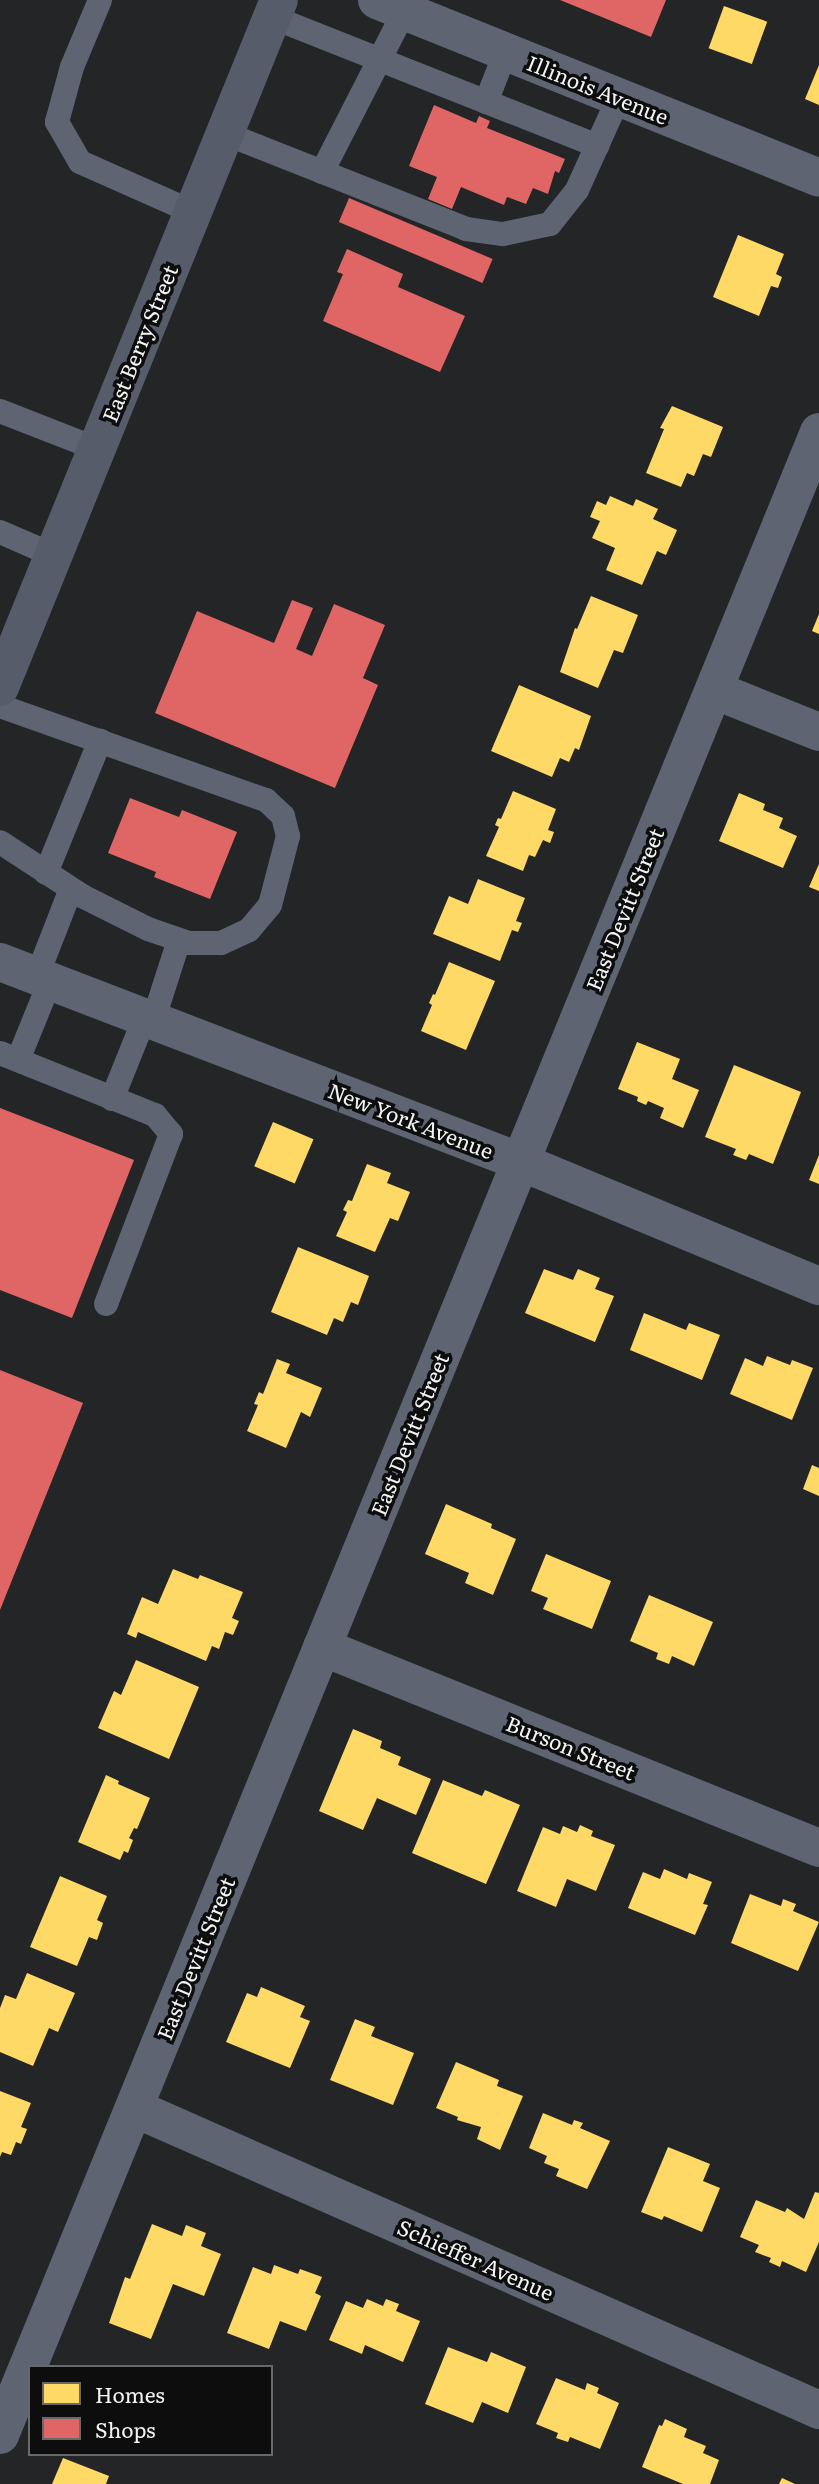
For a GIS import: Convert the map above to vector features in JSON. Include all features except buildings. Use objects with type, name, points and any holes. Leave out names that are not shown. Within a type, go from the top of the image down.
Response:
[{"type":"main road","name":"East Berry Street","points":[[0,687],[275,9]]},
{"type":"street","name":"Illinois Avenue","points":[[409,7],[506,51],[819,178]]},
{"type":"street","name":"East Devitt Street","points":[[29,2365],[819,432]]},
{"type":"street","points":[[714,690],[819,732]]},
{"type":"street","name":"New York Avenue","points":[[0,962],[521,1162],[819,1286]]},
{"type":"street","name":"Burson Street","points":[[322,1647],[819,1848]]},
{"type":"street","name":"Schieffer Avenue","points":[[134,2108],[819,2410]]},
{"type":"street","name":"East Devitt Street","points":[[0,2435],[28,2367]]},
{"type":"lane","points":[[100,0],[72,67],[57,122],[80,162],[193,212]]},
{"type":"lane","points":[[322,172],[409,7]]},
{"type":"lane","points":[[275,9],[381,61],[597,146]]},
{"type":"lane","points":[[486,103],[506,51]]},
{"type":"lane","points":[[224,133],[466,229],[503,234],[550,224],[577,190],[619,97]]},
{"type":"lane","points":[[0,411],[97,449]]},
{"type":"lane","points":[[0,532],[53,555]]},
{"type":"lane","points":[[0,706],[266,800],[283,816],[288,836],[271,905],[249,930],[220,943],[189,943],[148,929],[71,888],[0,842]]},
{"type":"lane","points":[[46,873],[100,741]]},
{"type":"lane","points":[[71,888],[43,979],[9,1057],[155,1115],[171,1134],[106,1304]]},
{"type":"lane","points":[[113,1098],[149,1019],[179,940]]}]
